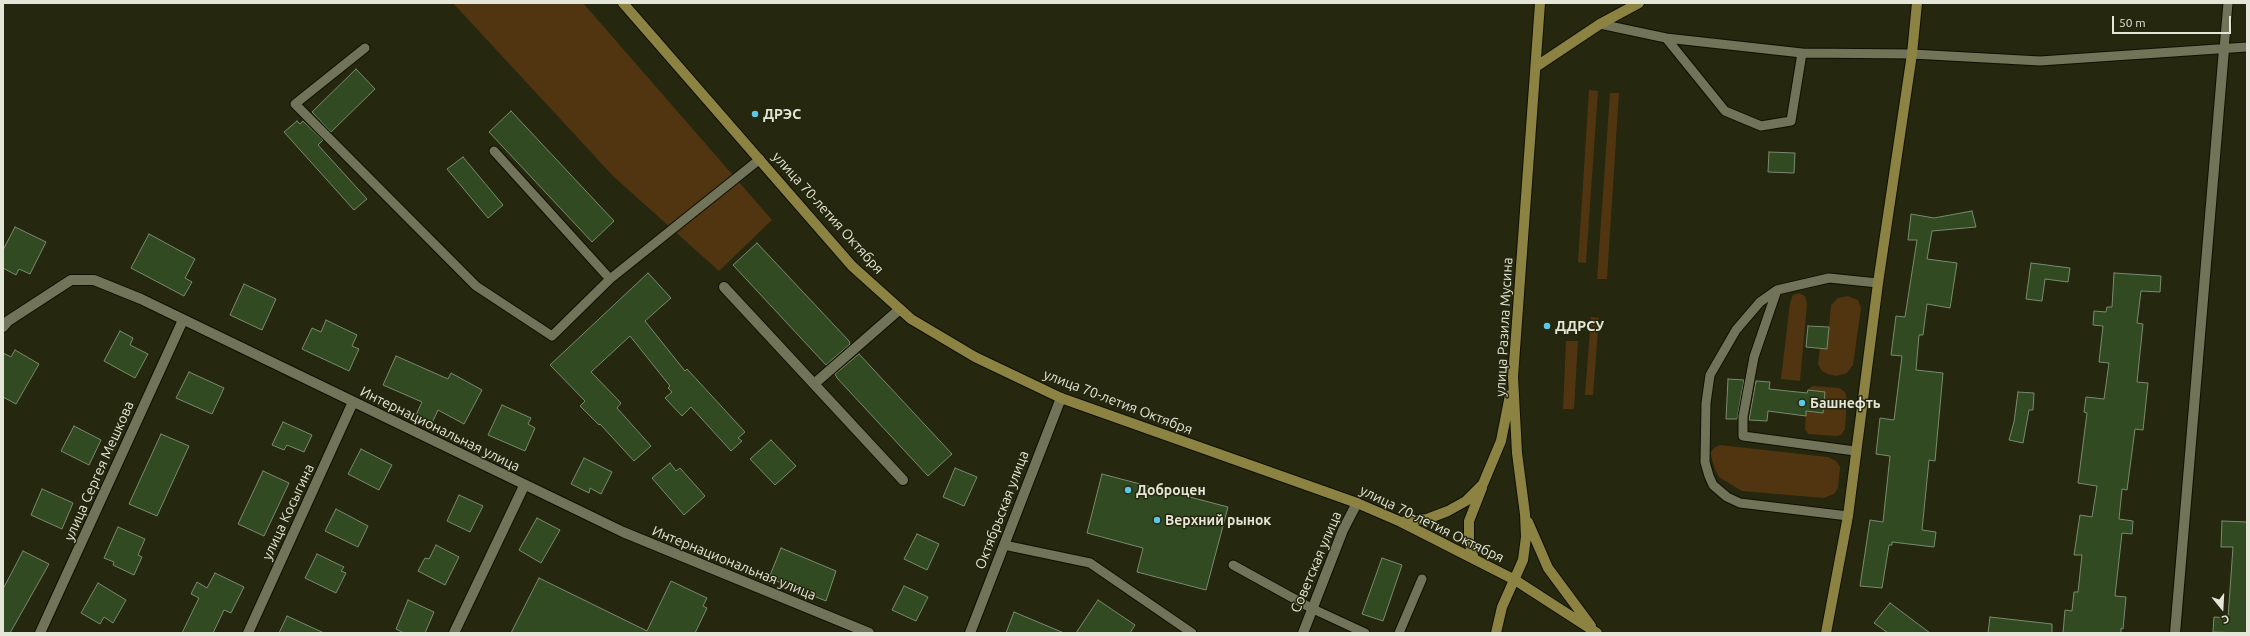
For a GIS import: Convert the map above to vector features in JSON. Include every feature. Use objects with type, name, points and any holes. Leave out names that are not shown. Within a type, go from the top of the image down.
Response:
[{"type":"main road","name":"улица 70-летия Октября","points":[[623,3],[852,266],[911,319],[975,357],[1061,398],[1357,503],[1401,522],[1515,580],[1596,633]]},
{"type":"main road","name":"улица Разила Мусина","points":[[1496,633],[1502,606],[1523,560],[1525,514],[1517,453],[1513,377],[1537,66],[1540,3]]},
{"type":"main road","points":[[1537,66],[1600,24],[1639,3]]},
{"type":"main road","points":[[1826,633],[1848,516],[1855,451],[1878,283],[1912,54],[1917,3]]},
{"type":"main road","points":[[1474,559],[1468,541],[1470,521],[1483,484],[1501,441],[1513,377]]},
{"type":"main road","points":[[1401,522],[1427,519],[1448,511],[1466,501],[1483,484]]},
{"type":"main road","points":[[1525,514],[1548,568],[1596,633]]},
{"type":"street","points":[[2175,633],[2224,49]]},
{"type":"street","name":"Интернациональная улица","points":[[4,323],[71,280],[94,280],[183,320],[524,486],[623,532],[869,633]]},
{"type":"street","points":[[724,287],[903,480]]},
{"type":"street","points":[[814,384],[900,309]]},
{"type":"street","name":"улица Сергея Мешкова","points":[[40,633],[183,320]]},
{"type":"street","name":"Октябрьская улица","points":[[970,633],[1061,398]]},
{"type":"street","name":"улица Косыгина","points":[[248,633],[353,402]]},
{"type":"street","points":[[454,633],[524,486]]},
{"type":"street","name":"Советская улица","points":[[1303,633],[1311,608],[1343,530],[1357,503]]},
{"type":"lane","points":[[2224,49],[2228,3]]},
{"type":"lane","points":[[1600,24],[1666,38],[1802,53],[1912,54],[2040,61],[2247,47]]},
{"type":"lane","points":[[1666,38],[1725,111],[1762,126],[1791,121],[1802,53]]},
{"type":"lane","points":[[365,48],[295,104],[476,286],[552,336],[610,279],[760,159]]},
{"type":"lane","points":[[494,151],[610,279]]},
{"type":"lane","points":[[1848,516],[1740,503],[1727,497],[1713,485],[1705,462],[1706,403],[1710,375],[1736,330],[1760,302],[1777,290],[1829,278],[1878,283]]},
{"type":"lane","points":[[1777,290],[1754,357],[1743,417],[1743,436],[1855,451]]},
{"type":"lane","points":[[1004,545],[1090,562],[1192,633]]},
{"type":"lane","points":[[1233,565],[1311,608],[1365,633]]},
{"type":"lane","points":[[1399,633],[1422,579]]},
{"type":"shaded area","points":[[453,3],[583,3],[772,220],[719,271],[613,176]]},
{"type":"shaded area","points":[[1589,90],[1598,91],[1586,263],[1578,262]]},
{"type":"shaded area","points":[[1610,93],[1619,93],[1607,279],[1597,279]]},
{"type":"shaded area","points":[[1799,293],[1805,296],[1807,304],[1800,381],[1781,379],[1790,303],[1793,295]]},
{"type":"shaded area","points":[[1848,296],[1858,300],[1861,308],[1853,365],[1847,373],[1836,376],[1822,371],[1818,364],[1820,348],[1827,349],[1831,305],[1838,298]]},
{"type":"shaded area","points":[[1591,317],[1599,318],[1593,395],[1585,395]]},
{"type":"shaded area","points":[[1566,341],[1578,341],[1574,409],[1563,409]]},
{"type":"shaded area","points":[[1812,386],[1839,388],[1845,392],[1847,399],[1845,429],[1841,435],[1808,434],[1805,429],[1806,411],[1823,413],[1825,392],[1808,390]]},
{"type":"shaded area","points":[[1720,445],[1828,457],[1836,461],[1840,467],[1838,488],[1834,494],[1824,498],[1742,491],[1719,477],[1715,469],[1710,453],[1714,448]]},
{"type":"building","points":[[356,69],[375,89],[331,132],[312,112]]},
{"type":"building","points":[[511,111],[614,221],[592,242],[489,132]]},
{"type":"building","points":[[297,121],[300,124],[303,121],[323,140],[318,145],[367,199],[354,210],[284,132]]},
{"type":"building","points":[[1769,152],[1795,153],[1794,173],[1768,172]]},
{"type":"building","points":[[463,157],[503,205],[488,218],[447,169]]},
{"type":"building","points":[[1972,211],[1976,227],[1932,231],[1927,259],[1957,263],[1950,308],[1927,304],[1923,335],[1919,335],[1916,370],[1943,373],[1935,461],[1929,460],[1922,530],[1936,532],[1934,547],[1892,542],[1892,545],[1889,545],[1882,588],[1860,586],[1870,520],[1883,522],[1890,456],[1876,454],[1880,418],[1894,420],[1902,356],[1891,355],[1896,316],[1905,317],[1917,240],[1908,240],[1911,214],[1934,218]]},
{"type":"building","points":[[15,227],[46,242],[30,274],[19,269],[16,275],[3,268],[3,250]]},
{"type":"building","points":[[149,234],[195,259],[185,278],[192,282],[184,296],[131,268]]},
{"type":"building","points":[[757,243],[849,341],[850,344],[826,365],[733,265]]},
{"type":"building","points":[[2031,263],[2070,268],[2068,282],[2045,279],[2042,301],[2026,299]]},
{"type":"building","points":[[648,273],[671,298],[645,321],[685,371],[687,369],[745,432],[738,438],[742,441],[731,451],[691,407],[682,416],[665,398],[672,392],[668,388],[670,386],[630,336],[591,372],[621,403],[617,408],[651,446],[634,461],[600,424],[599,425],[580,406],[585,401],[550,365]]},
{"type":"building","points":[[2114,273],[2161,276],[2160,292],[2141,291],[2137,323],[2143,324],[2137,382],[2148,383],[2143,430],[2135,429],[2127,490],[2122,489],[2119,519],[2133,521],[2132,534],[2122,533],[2115,596],[2126,597],[2123,629],[2121,628],[2121,633],[2063,633],[2065,610],[2072,611],[2074,592],[2078,592],[2082,555],[2074,555],[2080,515],[2092,517],[2097,486],[2078,483],[2087,413],[2084,412],[2086,397],[2104,399],[2109,363],[2099,362],[2103,326],[2093,325],[2094,311],[2106,312],[2107,307],[2112,307]]},
{"type":"building","points":[[244,284],[276,299],[262,330],[230,315]]},
{"type":"building","points":[[326,320],[357,335],[352,346],[359,349],[349,371],[302,349],[312,328],[321,332]]},
{"type":"building","points":[[1808,326],[1829,327],[1827,349],[1806,347]]},
{"type":"building","points":[[120,331],[133,338],[130,345],[148,354],[135,378],[104,361]]},
{"type":"building","points":[[15,350],[39,364],[16,404],[3,397],[3,353],[11,357]]},
{"type":"building","points":[[859,354],[952,454],[928,476],[837,378],[835,374]]},
{"type":"building","points":[[396,356],[448,379],[451,373],[482,390],[464,424],[438,410],[432,423],[416,415],[422,402],[383,385]]},
{"type":"building","points":[[189,372],[224,388],[212,414],[176,398]]},
{"type":"building","points":[[1728,379],[1744,380],[1737,419],[1726,419]]},
{"type":"building","points":[[1756,381],[1770,382],[1769,389],[1807,393],[1808,390],[1825,392],[1823,413],[1806,411],[1806,416],[1768,411],[1767,421],[1749,420]]},
{"type":"building","points":[[2018,392],[2034,393],[2033,410],[2029,410],[2023,443],[2009,440],[2014,422]]},
{"type":"building","points":[[502,405],[531,418],[528,424],[535,428],[525,451],[488,435]]},
{"type":"building","points":[[283,422],[312,435],[304,452],[287,445],[284,450],[272,445]]},
{"type":"building","points":[[74,426],[101,440],[89,465],[61,451]]},
{"type":"building","points":[[161,434],[189,446],[157,516],[129,504]]},
{"type":"building","points":[[771,440],[796,466],[775,485],[750,459]]},
{"type":"building","points":[[361,449],[392,465],[379,490],[348,474]]},
{"type":"building","points":[[584,458],[612,472],[601,494],[590,488],[589,493],[571,484]]},
{"type":"building","points":[[670,463],[676,471],[680,468],[705,496],[684,515],[652,478]]},
{"type":"building","points":[[955,468],[977,477],[964,506],[943,497]]},
{"type":"building","points":[[263,471],[289,483],[264,536],[238,524]]},
{"type":"building","name":"Верхний рынок","points":[[1102,474],[1228,507],[1206,590],[1137,572],[1143,548],[1087,533]]},
{"type":"building","points":[[42,489],[73,503],[62,529],[31,515]]},
{"type":"building","points":[[459,495],[483,506],[470,532],[447,521]]},
{"type":"building","points":[[336,509],[368,526],[358,547],[325,531]]},
{"type":"building","points":[[537,518],[560,530],[541,563],[519,550]]},
{"type":"building","points":[[2222,521],[2247,522],[2247,633],[2213,632],[2214,617],[2228,618],[2233,547],[2221,547]]},
{"type":"building","points":[[118,527],[145,539],[138,555],[142,557],[134,575],[113,565],[114,562],[104,558]]},
{"type":"building","points":[[917,534],[939,544],[927,570],[904,559]]},
{"type":"building","points":[[436,545],[459,557],[445,585],[418,571],[425,558],[429,559]]},
{"type":"building","points":[[781,548],[836,571],[826,601],[769,578]]},
{"type":"building","points":[[23,551],[49,564],[10,633],[3,633],[3,589]]},
{"type":"building","points":[[317,554],[344,567],[341,571],[346,573],[336,593],[305,578]]},
{"type":"building","points":[[1382,558],[1402,565],[1383,621],[1362,614]]},
{"type":"building","points":[[215,573],[244,587],[231,613],[224,610],[213,633],[182,633],[199,598],[191,594],[197,582],[207,588]]},
{"type":"building","points":[[539,578],[647,631],[671,581],[707,598],[703,606],[707,608],[695,633],[511,633]]},
{"type":"building","points":[[98,583],[126,600],[113,623],[104,617],[100,624],[81,613]]},
{"type":"building","points":[[904,586],[928,597],[916,621],[892,610]]},
{"type":"building","points":[[408,600],[434,612],[425,633],[404,633],[396,629]]},
{"type":"building","points":[[1098,600],[1135,625],[1130,633],[1076,633]]},
{"type":"building","points":[[1890,603],[1930,633],[1888,633],[1874,623]]},
{"type":"building","points":[[1014,612],[1064,633],[1006,633]]},
{"type":"building","points":[[287,616],[324,633],[279,633]]},
{"type":"building","points":[[1990,617],[2052,624],[2052,633],[1988,633]]},
{"type":"place","name":"ДРЭС","points":[[755,114]]},
{"type":"place","name":"ДДРСУ","points":[[1547,326]]},
{"type":"place","name":"Башнефть","points":[[1802,403]]},
{"type":"place","name":"Доброцен","points":[[1128,490]]},
{"type":"place","name":"Верхний рынок","points":[[1157,520]]}]
